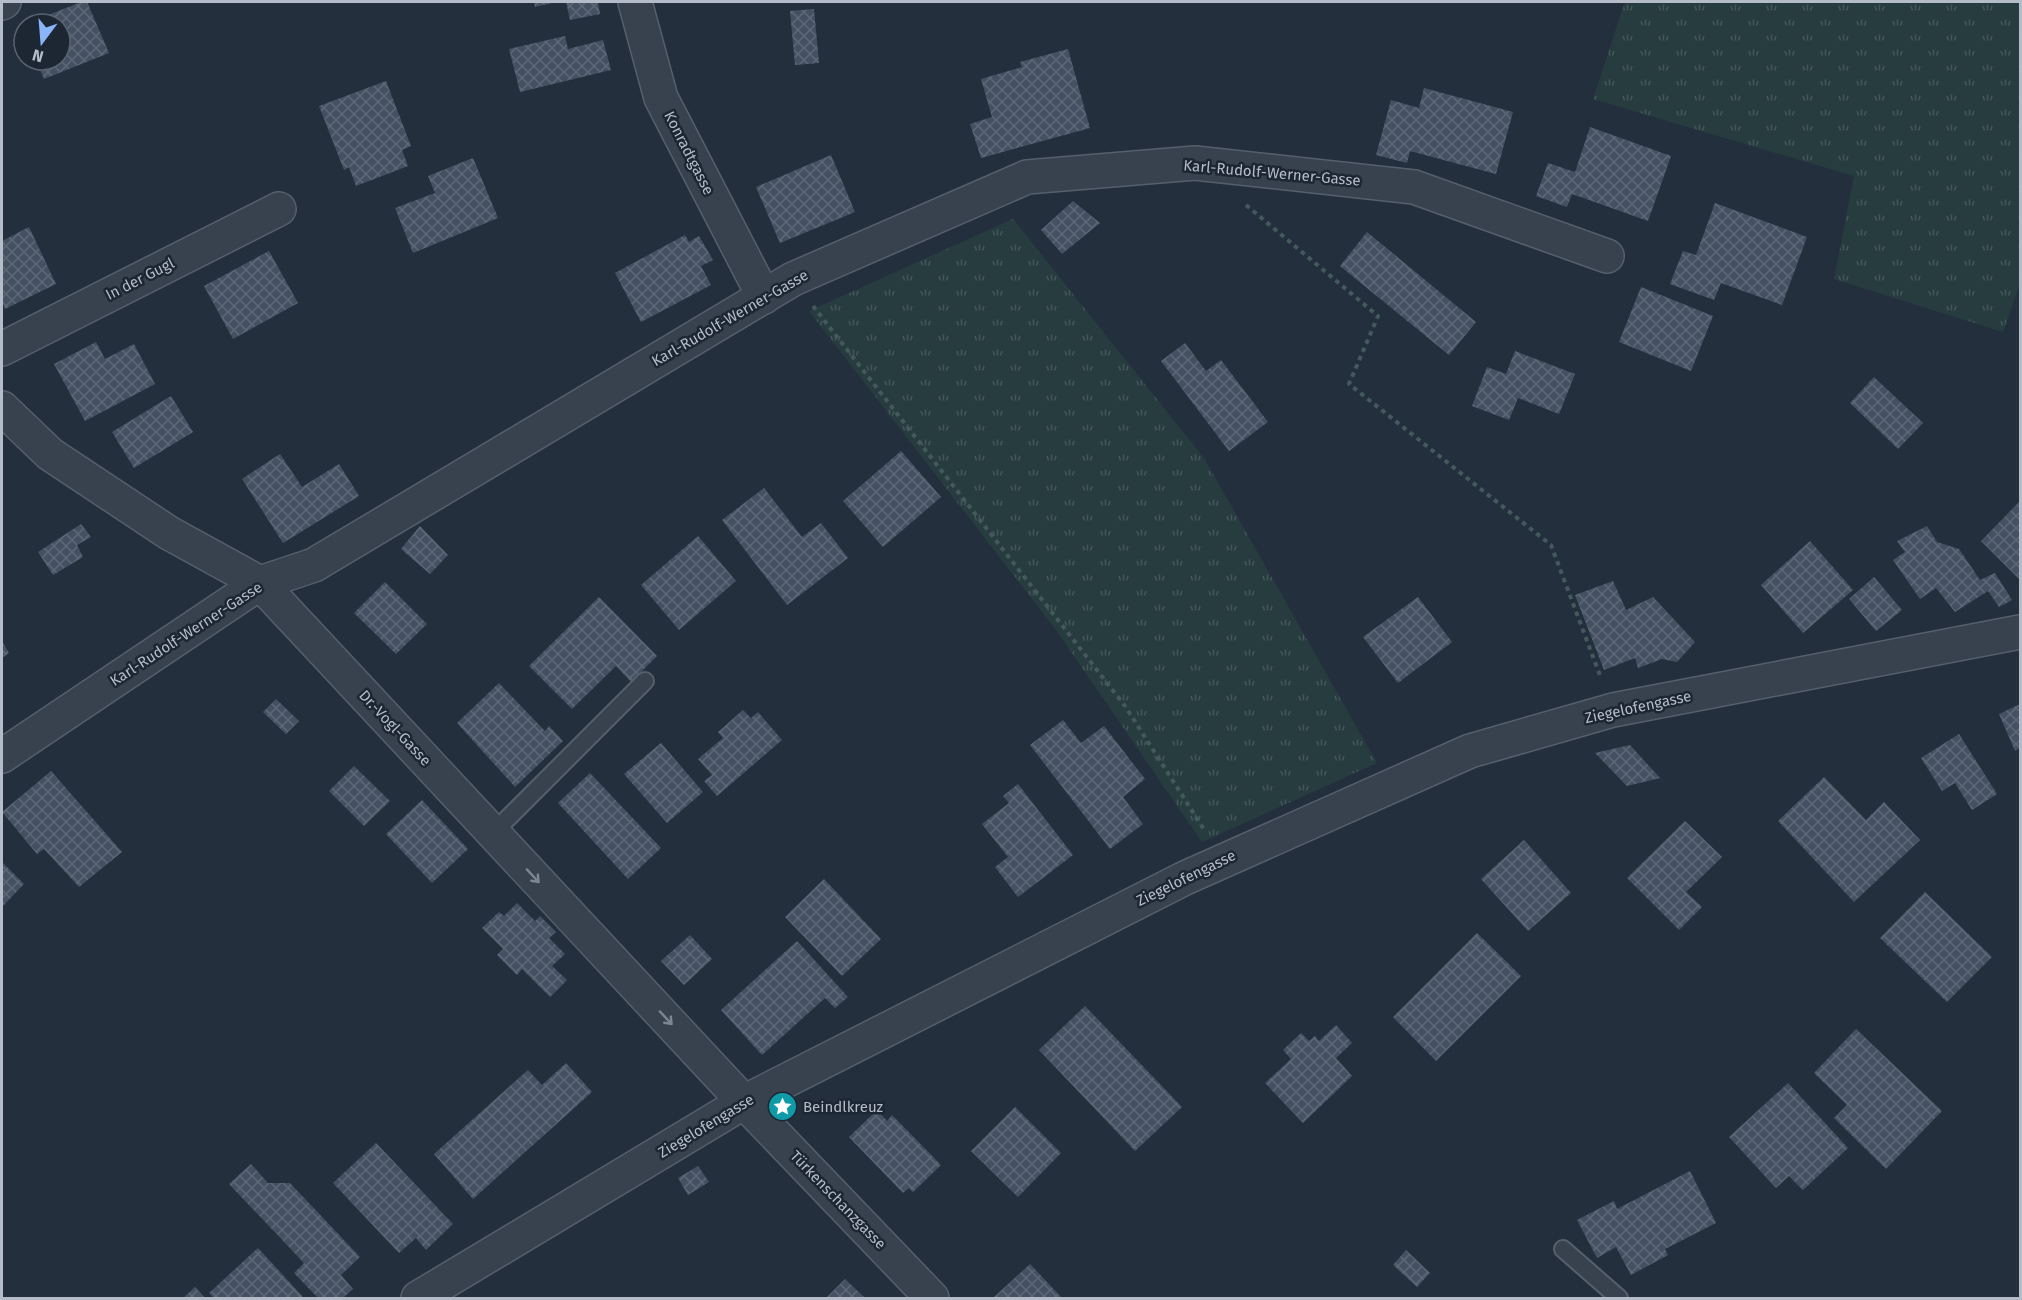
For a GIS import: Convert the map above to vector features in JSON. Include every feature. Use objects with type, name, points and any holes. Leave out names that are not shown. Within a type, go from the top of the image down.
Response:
[{"type":"street","name":"Konradtgasse","points":[[635,2],[661,98],[764,297]]},
{"type":"street","name":"Karl-Rudolf-Werner-Gasse","points":[[2,756],[260,583],[314,565],[793,279],[1027,177],[1194,163],[1414,187],[1607,256]]},
{"type":"street","name":"In der Gugl","points":[[2,350],[279,209]]},
{"type":"street","name":"Dr.-Vogl-Gasse","points":[[2,408],[50,454],[170,533],[260,583],[744,1102]]},
{"type":"street","name":"Ziegelofengasse","points":[[418,1299],[744,1102],[1224,859],[1470,751],[1613,710],[2020,632]]},
{"type":"street","name":"Türkenschanzgasse","points":[[744,1102],[932,1299]]},
{"type":"lane","points":[[493,833],[645,681]]},
{"type":"lane","points":[[1563,1250],[1619,1299]]},
{"type":"path","points":[[1240,201],[1378,316],[1349,384],[1551,546],[1613,710]]},
{"type":"path","points":[[793,279],[1125,705],[1224,859]]},
{"type":"green space","points":[[1625,2],[2020,2],[2020,284],[2003,332],[1834,279],[1854,176],[1593,99]]},
{"type":"green space","points":[[1013,219],[1204,458],[1377,763],[1202,842],[1056,630],[809,311]]},
{"type":"building","points":[[81,2],[87,2],[109,53],[72,68],[72,12],[56,12]]},
{"type":"building","points":[[534,2],[556,2],[535,7]]},
{"type":"building","points":[[566,2],[598,2],[600,14],[570,20]]},
{"type":"building","points":[[814,9],[819,63],[795,65],[790,11]]},
{"type":"building","points":[[565,36],[568,49],[603,40],[611,70],[520,92],[509,49]]},
{"type":"building","points":[[1068,49],[1090,128],[981,158],[970,124],[992,117],[981,79],[1022,67],[1020,62]]},
{"type":"building","points":[[41,72],[62,72],[44,79]]},
{"type":"building","points":[[386,81],[411,146],[402,150],[408,166],[356,186],[349,167],[344,170],[319,106]]},
{"type":"building","points":[[1424,88],[1513,112],[1496,174],[1410,151],[1407,163],[1376,155],[1391,100],[1419,108]]},
{"type":"building","points":[[1590,127],[1671,156],[1648,221],[1572,194],[1567,207],[1536,196],[1548,163],[1575,172]]},
{"type":"building","points":[[831,155],[855,212],[780,243],[756,187]]},
{"type":"building","points":[[473,158],[498,218],[413,253],[395,208],[435,193],[428,176]]},
{"type":"building","points":[[1073,201],[1100,223],[1062,254],[1041,230]]},
{"type":"building","points":[[1715,203],[1807,237],[1782,305],[1721,283],[1714,300],[1670,284],[1683,251],[1696,255]]},
{"type":"building","points":[[29,227],[56,284],[5,309],[2,301],[2,241]]},
{"type":"building","points":[[1367,232],[1476,322],[1449,355],[1340,266]]},
{"type":"building","points":[[685,235],[689,242],[699,236],[713,260],[701,266],[711,285],[641,322],[615,273]]},
{"type":"building","points":[[269,251],[298,303],[233,339],[204,286]]},
{"type":"building","points":[[1641,287],[1713,316],[1691,371],[1619,342]]},
{"type":"building","points":[[96,342],[105,359],[134,344],[155,384],[85,421],[54,364]]},
{"type":"building","points":[[1185,343],[1206,371],[1221,360],[1268,422],[1229,451],[1161,361]]},
{"type":"building","points":[[1515,351],[1575,374],[1559,414],[1518,398],[1509,420],[1472,406],[1487,367],[1506,374]]},
{"type":"building","points":[[1874,377],[1923,423],[1898,449],[1850,403]]},
{"type":"building","points":[[171,396],[193,432],[134,468],[112,432]]},
{"type":"building","points":[[901,451],[941,497],[883,547],[843,501]]},
{"type":"building","points":[[280,454],[302,487],[339,464],[359,496],[283,543],[242,479]]},
{"type":"building","points":[[764,488],[802,537],[821,523],[848,558],[787,605],[722,520]]},
{"type":"building","points":[[2020,501],[2020,580],[1981,541]]},
{"type":"building","points":[[81,524],[91,537],[77,545],[83,557],[53,575],[38,552]]},
{"type":"building","points":[[420,526],[448,555],[430,574],[401,549]]},
{"type":"building","points":[[1927,526],[1937,542],[1959,549],[1980,580],[1995,573],[2012,600],[1999,607],[1988,591],[1955,612],[1936,588],[1920,599],[1893,560],[1905,552],[1897,541]]},
{"type":"building","points":[[698,536],[736,581],[679,630],[641,585]]},
{"type":"building","points":[[1810,541],[1853,590],[1803,633],[1761,585]]},
{"type":"building","points":[[1874,577],[1902,610],[1876,631],[1849,599]]},
{"type":"building","points":[[1613,581],[1626,610],[1653,597],[1695,642],[1677,662],[1662,659],[1638,668],[1635,658],[1604,670],[1575,595]]},
{"type":"building","points":[[385,582],[427,624],[396,654],[354,613]]},
{"type":"building","points":[[599,597],[657,656],[631,682],[616,666],[572,709],[529,666]]},
{"type":"building","points":[[1418,597],[1452,642],[1398,683],[1363,637]]},
{"type":"building","points":[[2,641],[9,653],[2,658]]},
{"type":"building","points":[[499,683],[545,731],[549,726],[563,741],[515,787],[457,723]]},
{"type":"building","points":[[276,699],[299,721],[286,734],[263,712]]},
{"type":"building","points":[[2020,704],[2020,748],[2015,751],[1999,714]]},
{"type":"building","points":[[743,710],[751,718],[758,712],[782,740],[717,796],[704,781],[712,775],[698,759],[723,738],[718,732]]},
{"type":"building","points":[[1063,720],[1081,743],[1104,726],[1145,779],[1123,797],[1143,824],[1110,849],[1030,745]]},
{"type":"building","points":[[1959,734],[1997,794],[1972,810],[1955,783],[1942,791],[1921,758]]},
{"type":"building","points":[[661,743],[703,792],[667,823],[624,774]]},
{"type":"building","points":[[1630,745],[1660,778],[1627,786],[1595,753]]},
{"type":"building","points":[[354,766],[390,801],[364,826],[329,791]]},
{"type":"building","points":[[51,771],[122,852],[79,887],[44,849],[37,854],[2,812]]},
{"type":"building","points":[[590,773],[661,848],[628,879],[558,803]]},
{"type":"building","points":[[1824,777],[1866,820],[1884,802],[1920,840],[1854,902],[1778,821]]},
{"type":"building","points":[[1018,784],[1073,855],[1018,897],[995,867],[1008,857],[982,824],[1009,803],[1003,796]]},
{"type":"building","points":[[422,800],[468,849],[432,883],[386,834]]},
{"type":"building","points":[[1685,821],[1722,857],[1686,892],[1702,907],[1679,930],[1627,878]]},
{"type":"building","points":[[1524,840],[1571,893],[1528,931],[1481,879]]},
{"type":"building","points":[[2,862],[24,884],[2,907]]},
{"type":"building","points":[[824,879],[881,939],[842,976],[785,917]]},
{"type":"building","points":[[1925,892],[1992,957],[1947,1002],[1880,938]]},
{"type":"building","points":[[517,903],[535,921],[540,916],[556,932],[549,938],[565,954],[552,966],[567,980],[550,997],[522,969],[517,975],[497,955],[503,949],[482,928],[499,912],[504,916]]},
{"type":"building","points":[[1477,933],[1521,976],[1436,1061],[1393,1017]]},
{"type":"building","points":[[690,935],[712,959],[684,985],[661,961]]},
{"type":"building","points":[[797,941],[848,997],[835,1008],[825,998],[762,1055],[721,1010]]},
{"type":"building","points":[[1085,1006],[1182,1107],[1135,1151],[1039,1050]]},
{"type":"building","points":[[1336,1025],[1352,1043],[1336,1058],[1352,1076],[1303,1123],[1265,1083],[1291,1059],[1283,1050],[1301,1033],[1309,1041],[1315,1036],[1319,1041]]},
{"type":"building","points":[[1856,1029],[1942,1111],[1886,1169],[1834,1118],[1847,1105],[1814,1073]]},
{"type":"building","points":[[566,1063],[592,1092],[473,1199],[434,1154],[528,1070],[542,1085]]},
{"type":"building","points":[[1788,1083],[1848,1148],[1803,1190],[1789,1176],[1776,1188],[1729,1137]]},
{"type":"building","points":[[1015,1107],[1061,1153],[1018,1197],[971,1151]]},
{"type":"building","points":[[877,1110],[887,1121],[892,1115],[941,1165],[913,1192],[909,1188],[903,1193],[849,1137]]},
{"type":"building","points":[[376,1143],[453,1224],[426,1250],[416,1238],[399,1253],[333,1183]]},
{"type":"building","points":[[251,1164],[268,1183],[290,1183],[360,1257],[341,1275],[353,1289],[343,1298],[318,1298],[294,1273],[304,1263],[229,1184]]},
{"type":"building","points":[[698,1166],[709,1182],[688,1195],[678,1178]]},
{"type":"building","points":[[1690,1171],[1716,1223],[1665,1249],[1668,1255],[1631,1275],[1616,1247],[1597,1258],[1577,1220],[1614,1201],[1617,1209]]},
{"type":"building","points":[[258,1248],[304,1298],[214,1298],[209,1293]]},
{"type":"building","points":[[1406,1250],[1430,1273],[1417,1287],[1393,1265]]},
{"type":"building","points":[[1030,1264],[1062,1298],[993,1298]]},
{"type":"building","points":[[845,1279],[865,1298],[826,1298]]},
{"type":"building","points":[[195,1287],[205,1298],[183,1298]]},
{"type":"place","name":"Beindlkreuz","points":[[782,1107]]}]
